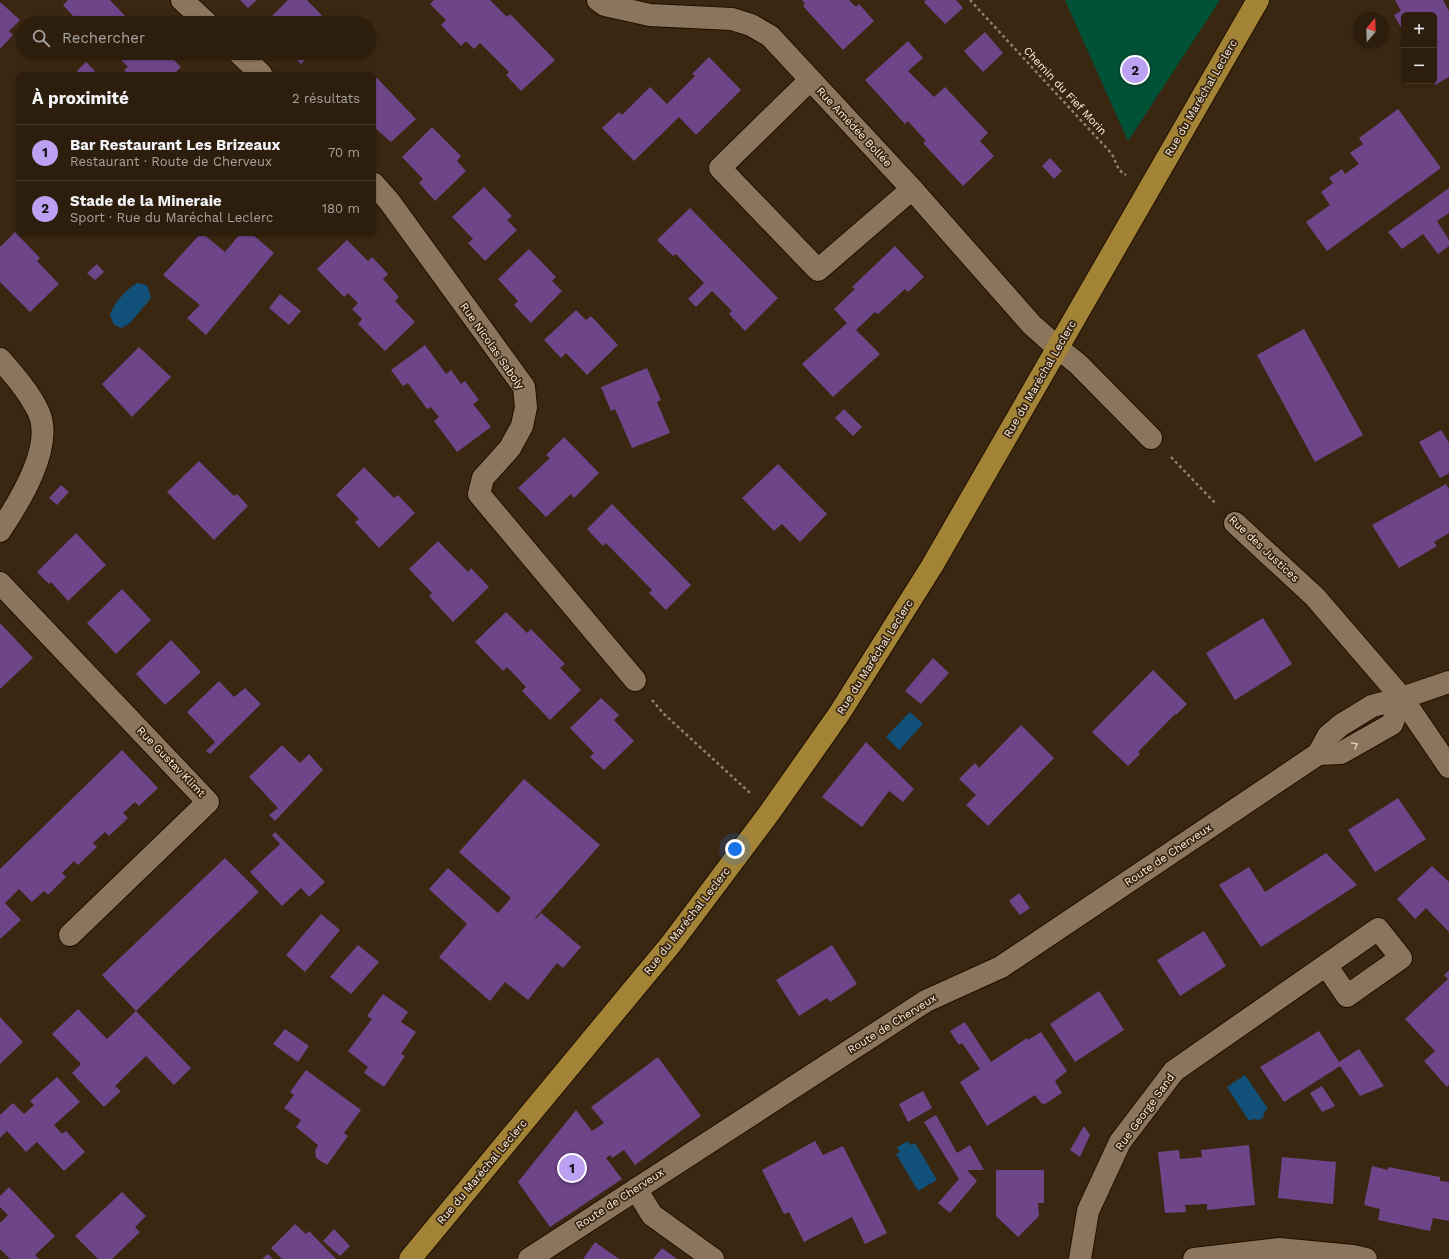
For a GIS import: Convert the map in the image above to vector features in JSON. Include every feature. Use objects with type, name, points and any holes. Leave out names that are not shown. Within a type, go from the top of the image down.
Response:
[{"type":"main road","name":"Rue du Maréchal Leclerc","points":[[410,1259],[672,944],[770,812],[839,714],[932,566],[1258,0]]},
{"type":"street","points":[[182,0],[199,16]]},
{"type":"street","name":"Rue Amédée Bollée","points":[[598,0],[605,5],[650,15],[732,19],[751,26],[770,36],[912,189],[1032,325],[1058,348]]},
{"type":"street","points":[[246,60],[259,72]]},
{"type":"street","points":[[810,80],[720,168],[818,270],[912,189]]},
{"type":"street","name":"Rue Nicolas Saboly","points":[[376,186],[389,201],[524,387],[526,407],[522,426],[510,448],[483,478],[479,494],[635,680]]},
{"type":"street","points":[[1058,348],[1078,364],[1151,438]]},
{"type":"street","points":[[0,358],[15,376],[40,414],[42,439],[36,466],[13,512],[0,531]]},
{"type":"street","name":"Rue des Justices","points":[[1234,523],[1315,597],[1402,698],[1449,767]]},
{"type":"street","name":"Rue Gustav Klimt","points":[[0,583],[208,802],[70,934]]},
{"type":"street","points":[[1402,698],[1448,682]]},
{"type":"street","name":"Route de Cherveux","points":[[529,1259],[926,1001],[1001,967],[1318,754],[1341,753],[1392,724],[1402,698]]},
{"type":"street","name":"Rue George Sand","points":[[1080,1259],[1088,1211],[1120,1142],[1174,1071],[1326,966]]},
{"type":"street","points":[[636,1189],[652,1215],[713,1259]]},
{"type":"street","points":[[1194,1259],[1279,1250],[1353,1256],[1366,1259]]},
{"type":"path","name":"Chemin du Fief Morin","points":[[970,0],[1112,154],[1119,170],[1147,191]]},
{"type":"path","name":"Rue des Justices","points":[[1151,438],[1234,523]]},
{"type":"path","points":[[635,680],[664,714],[770,812]]},
{"type":"green space","points":[[1065,0],[1220,0],[1128,141]]},
{"type":"water","points":[[138,283],[147,285],[151,298],[130,323],[122,328],[114,325],[110,315],[114,306],[125,292]]},
{"type":"water","points":[[910,712],[923,724],[899,750],[886,737]]},
{"type":"water","points":[[1245,1075],[1268,1109],[1264,1112],[1263,1118],[1258,1120],[1253,1119],[1249,1121],[1227,1087]]},
{"type":"water","points":[[908,1141],[910,1145],[915,1143],[937,1180],[918,1191],[896,1154],[900,1152],[897,1147]]},
{"type":"building","points":[[68,0],[110,0],[125,16],[73,16],[63,5]]},
{"type":"building","points":[[240,0],[257,0],[248,8]]},
{"type":"building","points":[[288,0],[307,0],[322,16],[272,16]]},
{"type":"building","points":[[434,0],[490,0],[507,17],[510,14],[555,60],[521,91],[506,75],[509,72],[480,43],[474,49],[466,41],[461,46],[441,25],[446,20],[430,4]]},
{"type":"building","points":[[802,0],[849,0],[856,7],[859,4],[874,21],[843,50],[803,6],[805,4]]},
{"type":"building","points":[[926,0],[956,0],[963,8],[945,24],[924,2]]},
{"type":"building","points":[[1395,0],[1443,0],[1449,11],[1449,77],[1437,84],[1437,12],[1401,12],[1401,28],[1394,15],[1401,11]]},
{"type":"building","points":[[0,2],[16,16],[16,24],[9,31],[13,35],[0,49]]},
{"type":"building","points":[[985,32],[1003,53],[983,72],[964,51]]},
{"type":"building","points":[[908,41],[923,58],[908,71],[934,97],[945,87],[988,133],[980,141],[994,156],[963,186],[923,143],[926,141],[908,121],[905,124],[865,80]]},
{"type":"building","points":[[709,57],[741,90],[696,135],[679,117],[634,161],[602,128],[619,112],[622,115],[650,87],[667,104],[695,76],[692,74]]},
{"type":"building","points":[[121,60],[174,60],[181,67],[176,72],[126,72],[124,70],[128,67]]},
{"type":"building","points":[[297,60],[305,60],[301,64]]},
{"type":"building","points":[[86,62],[95,71],[78,72],[77,71]]},
{"type":"building","points":[[376,77],[416,119],[391,142],[376,129]]},
{"type":"building","points":[[1398,109],[1441,168],[1327,251],[1306,222],[1330,205],[1321,192],[1333,183],[1329,178],[1342,169],[1345,174],[1359,164],[1350,153],[1363,144],[1359,138]]},
{"type":"building","points":[[432,127],[461,156],[457,161],[466,171],[435,201],[419,183],[423,179],[402,157]]},
{"type":"building","points":[[1050,158],[1062,171],[1054,179],[1042,166]]},
{"type":"building","points":[[484,187],[512,216],[507,220],[517,230],[485,261],[468,243],[473,239],[452,217]]},
{"type":"building","points":[[1449,188],[1449,213],[1437,221],[1449,240],[1449,246],[1438,254],[1423,234],[1402,249],[1388,232]]},
{"type":"building","points":[[690,208],[778,298],[745,331],[729,314],[732,311],[712,291],[696,307],[688,299],[704,283],[676,254],[673,256],[657,240]]},
{"type":"building","points":[[15,232],[16,236],[19,236],[40,258],[37,261],[59,284],[30,312],[0,282],[0,247]]},
{"type":"building","points":[[198,236],[205,236],[225,252],[238,236],[254,236],[274,253],[206,335],[187,318],[200,305],[163,275]]},
{"type":"building","points":[[347,240],[368,261],[372,257],[388,274],[383,279],[399,297],[395,301],[415,322],[385,351],[358,324],[362,319],[352,309],[358,303],[348,293],[344,297],[317,269]]},
{"type":"building","points":[[895,246],[924,277],[908,292],[905,289],[878,314],[875,312],[856,330],[880,354],[833,397],[802,364],[847,323],[834,309],[855,289],[852,287]]},
{"type":"building","points":[[529,249],[556,277],[552,281],[562,291],[531,323],[514,305],[518,301],[498,279]]},
{"type":"building","points":[[97,264],[104,272],[95,280],[87,273]]},
{"type":"building","points":[[280,294],[301,311],[289,325],[269,308]]},
{"type":"building","points":[[576,310],[586,320],[591,316],[618,345],[587,375],[566,353],[561,358],[544,340]]},
{"type":"building","points":[[1304,329],[1363,435],[1315,462],[1257,355]]},
{"type":"building","points":[[425,345],[446,374],[451,370],[461,384],[465,381],[479,400],[473,404],[491,427],[457,452],[434,421],[439,417],[431,407],[427,409],[408,383],[403,386],[391,370]]},
{"type":"building","points":[[139,347],[171,377],[132,417],[102,384]]},
{"type":"building","points":[[647,368],[661,400],[657,402],[670,433],[632,448],[615,409],[611,411],[601,387]]},
{"type":"building","points":[[844,409],[862,427],[853,436],[835,418]]},
{"type":"building","points":[[1441,430],[1449,443],[1449,473],[1440,478],[1419,442]]},
{"type":"building","points":[[564,437],[599,473],[574,498],[571,494],[546,517],[518,488],[550,458],[546,455]]},
{"type":"building","points":[[199,461],[234,496],[237,494],[248,506],[214,540],[167,492]]},
{"type":"building","points":[[778,464],[827,514],[800,542],[782,524],[774,531],[742,498]]},
{"type":"building","points":[[364,467],[394,498],[398,495],[415,513],[379,548],[355,522],[359,519],[336,495]]},
{"type":"building","points":[[1446,484],[1449,489],[1449,533],[1434,542],[1437,546],[1399,568],[1372,525]]},
{"type":"building","points":[[61,485],[69,492],[57,505],[49,498]]},
{"type":"building","points":[[612,504],[691,585],[666,610],[649,593],[652,590],[606,543],[603,546],[587,529]]},
{"type":"building","points":[[76,533],[106,565],[68,601],[51,582],[49,584],[37,572]]},
{"type":"building","points":[[438,541],[468,572],[471,568],[489,587],[453,622],[429,596],[432,593],[409,569]]},
{"type":"building","points":[[122,589],[151,620],[116,654],[87,623]]},
{"type":"building","points":[[506,612],[527,633],[531,629],[565,664],[560,668],[581,690],[550,720],[522,691],[526,687],[507,667],[503,671],[475,642]]},
{"type":"building","points":[[1263,618],[1292,664],[1235,700],[1206,653]]},
{"type":"building","points":[[0,623],[33,658],[0,689]]},
{"type":"building","points":[[171,640],[201,672],[165,705],[136,674]]},
{"type":"building","points":[[933,658],[949,673],[921,704],[905,691]]},
{"type":"building","points":[[1153,670],[1187,704],[1176,715],[1175,714],[1138,752],[1140,754],[1128,766],[1092,732]]},
{"type":"building","points":[[219,681],[234,697],[245,688],[261,704],[210,754],[206,751],[215,742],[187,712]]},
{"type":"building","points":[[601,698],[619,715],[614,720],[634,741],[604,770],[590,757],[594,753],[570,728]]},
{"type":"building","points":[[1021,725],[1054,758],[988,826],[966,805],[976,795],[959,779],[975,763],[979,768]]},
{"type":"building","points":[[866,742],[914,789],[903,802],[889,791],[862,827],[822,797]]},
{"type":"building","points":[[282,745],[300,763],[309,754],[323,770],[275,821],[269,815],[278,808],[249,777]]},
{"type":"building","points":[[122,750],[158,788],[139,806],[135,802],[123,813],[128,818],[109,836],[105,832],[93,843],[97,847],[78,865],[74,861],[62,873],[66,877],[48,895],[44,891],[32,902],[19,889],[5,903],[21,920],[0,939],[0,869]]},
{"type":"building","points":[[524,779],[600,845],[535,918],[536,919],[541,913],[581,947],[563,968],[557,963],[528,1000],[505,982],[490,1001],[439,957],[467,924],[429,889],[448,868],[498,913],[511,898],[459,852]]},
{"type":"building","points":[[1398,798],[1426,839],[1375,872],[1348,830]]},
{"type":"building","points":[[275,832],[325,882],[309,897],[301,888],[282,906],[250,872],[280,844],[272,835]]},
{"type":"building","points":[[1326,853],[1357,885],[1261,947],[1219,885],[1249,867],[1265,892]]},
{"type":"building","points":[[225,858],[259,892],[136,1011],[102,975]]},
{"type":"building","points":[[1432,866],[1449,882],[1449,932],[1426,908],[1415,919],[1397,899]]},
{"type":"building","points":[[1019,893],[1030,908],[1020,915],[1009,901]]},
{"type":"building","points":[[321,914],[340,930],[305,972],[286,955]]},
{"type":"building","points":[[1204,931],[1226,966],[1180,996],[1157,960]]},
{"type":"building","points":[[358,945],[379,962],[351,994],[330,977]]},
{"type":"building","points":[[832,945],[857,984],[830,1002],[827,998],[799,1016],[776,980]]},
{"type":"building","points":[[1449,970],[1449,1085],[1447,1087],[1424,1061],[1435,1051],[1405,1019],[1448,979],[1444,975]]},
{"type":"building","points":[[1099,991],[1124,1030],[1075,1062],[1050,1024]]},
{"type":"building","points":[[383,994],[408,1012],[401,1022],[416,1032],[401,1054],[405,1056],[384,1087],[364,1073],[368,1067],[348,1051],[372,1019],[367,1016]]},
{"type":"building","points":[[78,1009],[107,1039],[136,1011],[191,1068],[174,1085],[146,1056],[115,1086],[121,1091],[104,1107],[72,1073],[81,1064],[52,1034]]},
{"type":"building","points":[[0,1017],[23,1042],[0,1064]]},
{"type":"building","points":[[965,1022],[991,1062],[1027,1038],[1028,1040],[1041,1032],[1067,1071],[1055,1081],[1062,1093],[1045,1104],[1041,1103],[1035,1095],[987,1126],[960,1082],[980,1069],[962,1043],[959,1045],[950,1031]]},
{"type":"building","points":[[285,1029],[309,1046],[298,1062],[273,1044]]},
{"type":"building","points":[[1319,1031],[1339,1062],[1359,1049],[1384,1086],[1360,1096],[1340,1066],[1284,1102],[1260,1067]]},
{"type":"building","points":[[658,1057],[701,1116],[635,1165],[624,1150],[612,1158],[610,1155],[606,1158],[622,1179],[550,1227],[518,1182],[576,1110],[592,1131],[604,1123],[591,1107]]},
{"type":"building","points":[[306,1070],[361,1110],[344,1133],[348,1136],[327,1165],[316,1158],[315,1151],[318,1145],[296,1127],[301,1120],[284,1108],[294,1095],[290,1092]]},
{"type":"building","points":[[57,1077],[80,1102],[54,1125],[62,1134],[66,1131],[85,1152],[64,1171],[37,1142],[26,1152],[7,1131],[0,1138],[0,1115],[13,1103],[24,1114],[34,1105],[30,1101]]},
{"type":"building","points":[[1322,1086],[1335,1106],[1322,1112],[1310,1093]]},
{"type":"building","points":[[923,1091],[932,1108],[908,1122],[899,1104]]},
{"type":"building","points":[[936,1115],[957,1153],[970,1145],[984,1170],[967,1170],[977,1181],[950,1213],[938,1203],[959,1179],[924,1122]]},
{"type":"building","points":[[1084,1126],[1090,1135],[1080,1157],[1070,1150]]},
{"type":"building","points":[[815,1141],[823,1155],[843,1146],[887,1233],[865,1244],[852,1217],[804,1242],[789,1212],[784,1214],[762,1170]]},
{"type":"building","points":[[1249,1145],[1255,1205],[1207,1210],[1207,1204],[1185,1205],[1186,1212],[1165,1213],[1158,1152],[1179,1150],[1180,1159],[1202,1157],[1201,1150]]},
{"type":"building","points":[[1282,1157],[1336,1162],[1333,1204],[1278,1198]]},
{"type":"building","points":[[1372,1166],[1388,1170],[1388,1167],[1440,1177],[1440,1181],[1449,1182],[1449,1221],[1433,1218],[1430,1231],[1378,1220],[1380,1209],[1364,1205]]},
{"type":"building","points":[[996,1170],[1044,1170],[1044,1203],[1038,1203],[1039,1216],[1018,1237],[996,1216]]},
{"type":"building","points":[[9,1187],[55,1236],[35,1255],[39,1259],[10,1259],[0,1249],[0,1223],[8,1215],[0,1207],[0,1196]]},
{"type":"building","points":[[122,1192],[146,1216],[135,1227],[140,1232],[112,1259],[98,1259],[75,1236]]},
{"type":"building","points":[[295,1224],[306,1234],[309,1231],[336,1259],[282,1259],[271,1248]]},
{"type":"building","points":[[334,1229],[350,1246],[340,1256],[323,1241]]},
{"type":"building","points":[[595,1242],[619,1259],[583,1259]]},
{"type":"building","points":[[662,1248],[677,1259],[653,1259]]},
{"type":"building","points":[[268,1254],[273,1259],[262,1259]]},
{"type":"place","name":"Stade de la Mineraie","points":[[1135,70]]},
{"type":"place","name":"Bar Restaurant Les Brizeaux","points":[[572,1168]]}]
